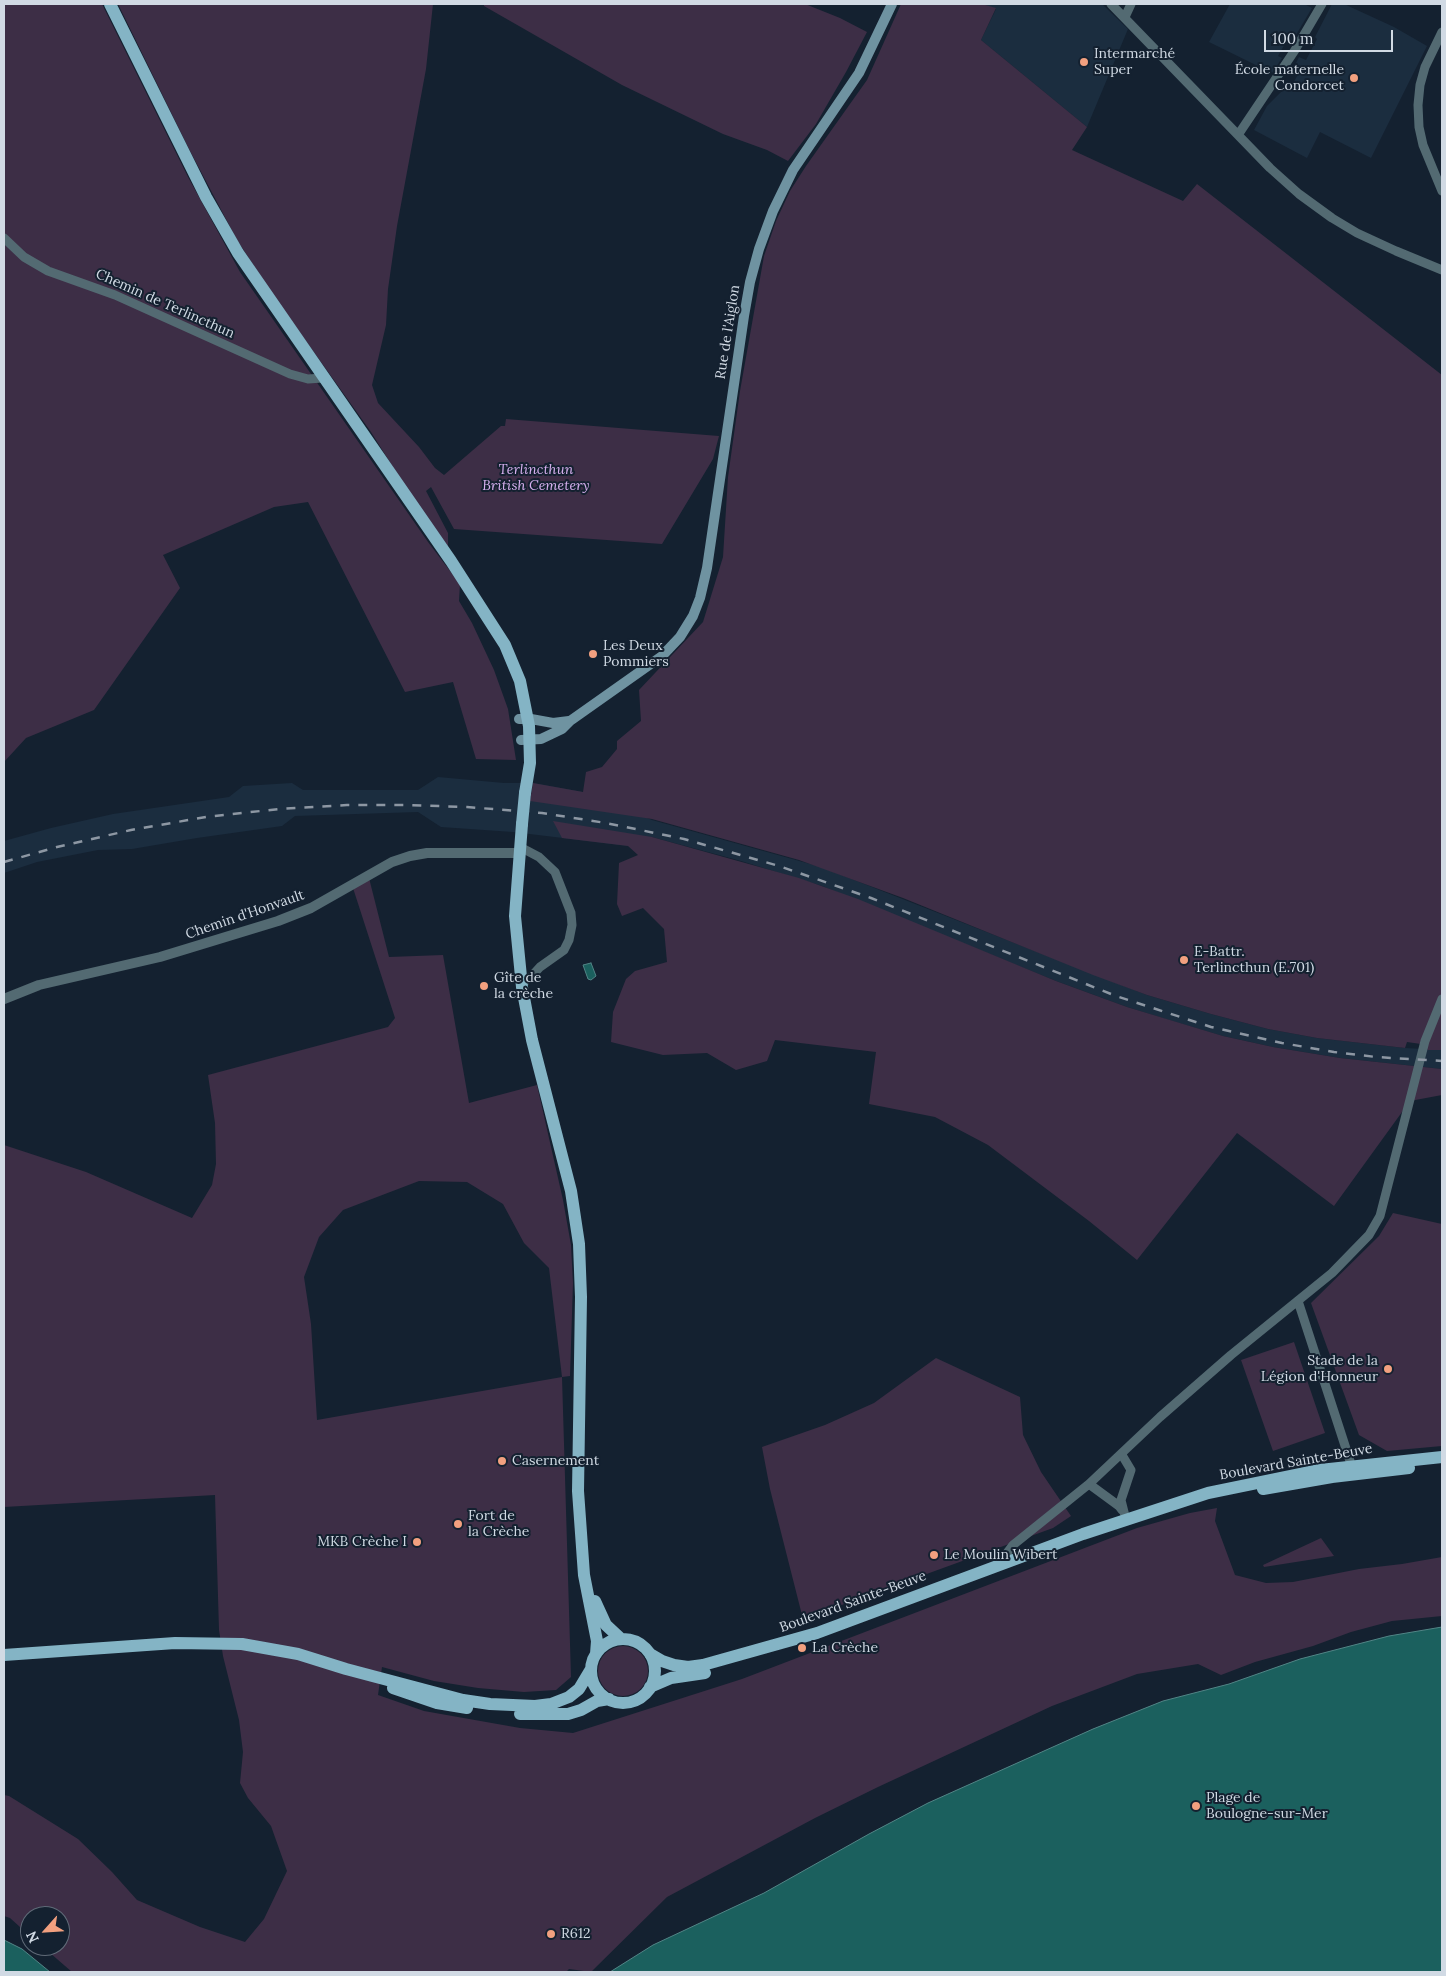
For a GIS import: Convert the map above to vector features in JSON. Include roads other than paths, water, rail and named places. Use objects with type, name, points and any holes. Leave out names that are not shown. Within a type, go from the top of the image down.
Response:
[{"type":"main road","points":[[4,1655],[118,1647],[216,1643],[273,1649],[298,1654],[346,1669],[463,1700],[490,1704],[534,1706],[551,1704],[569,1697],[582,1686],[592,1669],[597,1641],[585,1582],[579,1520],[581,1288],[579,1244],[570,1186],[528,1026],[515,924],[522,824],[530,763],[523,719],[503,655],[475,597],[255,279],[222,227],[110,4]]},
{"type":"main road","name":"Rue de l'Aiglon","points":[[526,740],[548,737],[562,730],[570,721],[662,656],[688,626],[700,598],[707,568],[746,298],[756,258],[767,226],[793,170],[863,65],[892,4]]},
{"type":"main road","points":[[523,719],[553,723],[570,721]]},
{"type":"main road","name":"Boulevard Sainte-Beuve","points":[[1352,1470],[1442,1457]]},
{"type":"main road","name":"Boulevard Sainte-Beuve","points":[[756,1650],[817,1633],[1009,1562],[1124,1515],[1158,1510],[1224,1489],[1281,1477],[1442,1464]]},
{"type":"main road","points":[[579,1520],[597,1606],[606,1625],[621,1639],[637,1643],[650,1654],[666,1663],[688,1667],[703,1665],[756,1650]]},
{"type":"main road","points":[[596,1654],[608,1643],[621,1639]]},
{"type":"main road","points":[[650,1687],[671,1678],[715,1670],[756,1650]]},
{"type":"main road","points":[[346,1669],[430,1701],[482,1710],[529,1714],[563,1714],[581,1710],[597,1700],[609,1699],[619,1702],[632,1702],[641,1697],[650,1687],[655,1672],[650,1654]]},
{"type":"main road","points":[[592,1669],[596,1686],[609,1699]]},
{"type":"street","points":[[1111,4],[1284,181],[1319,210],[1381,245],[1442,270]]},
{"type":"street","points":[[1125,17],[1131,4]]},
{"type":"street","points":[[1238,135],[1295,50],[1321,4]]},
{"type":"street","points":[[1442,32],[1425,67],[1420,85],[1418,104],[1421,139],[1426,156],[1442,191]]},
{"type":"street","name":"Chemin de Terlincthun","points":[[4,238],[24,257],[48,271],[115,295],[290,374],[308,379],[323,378]]},
{"type":"street","points":[[1422,262],[1442,263]]},
{"type":"street","points":[[520,850],[539,857],[555,872],[569,907],[572,925],[569,940],[564,950],[522,983]]},
{"type":"street","name":"Chemin d'Honvault","points":[[4,998],[46,983],[160,957],[278,921],[310,908],[392,862],[410,856],[427,853],[520,850]]},
{"type":"street","points":[[1009,1562],[1007,1554],[1010,1548],[1089,1484],[1197,1384],[1332,1274],[1369,1235],[1378,1221],[1425,1041],[1442,999]]},
{"type":"street","points":[[1298,1301],[1352,1470]]},
{"type":"street","points":[[1122,1455],[1131,1470],[1122,1496],[1124,1515]]},
{"type":"street","points":[[1089,1484],[1119,1506],[1124,1515]]},
{"type":"railway","points":[[4,862],[57,847],[131,830],[206,817],[279,809],[347,805],[406,805],[467,807],[542,813],[606,823],[684,839],[779,866],[871,898],[1116,996],[1211,1027],[1282,1043],[1334,1052],[1442,1061]]},
{"type":"place","name":"Intermarché Super","points":[[1084,62]]},
{"type":"place","name":"École maternelle Condorcet","points":[[1354,78]]},
{"type":"place","name":"Les Deux Pommiers","points":[[593,654]]},
{"type":"place","name":"E-Battr. Terlincthun (E.701)","points":[[1184,960]]},
{"type":"place","name":"Gîte de la crèche","points":[[484,986]]},
{"type":"place","name":"Stade de la Légion d'Honneur","points":[[1388,1369]]},
{"type":"place","name":"Casernement","points":[[502,1461]]},
{"type":"place","name":"Fort de la Crèche","points":[[458,1524]]},
{"type":"place","name":"MKB Crèche I","points":[[417,1542]]},
{"type":"place","name":"Le Moulin Wibert","points":[[934,1555]]},
{"type":"place","name":"La Crèche","points":[[802,1648]]},
{"type":"place","name":"Plage de Boulogne-sur-Mer","points":[[1196,1806]]},
{"type":"place","name":"R612","points":[[551,1934]]},
{"type":"park label","name":"Terlincthun British Cemetery","points":[[536,478]]}]
